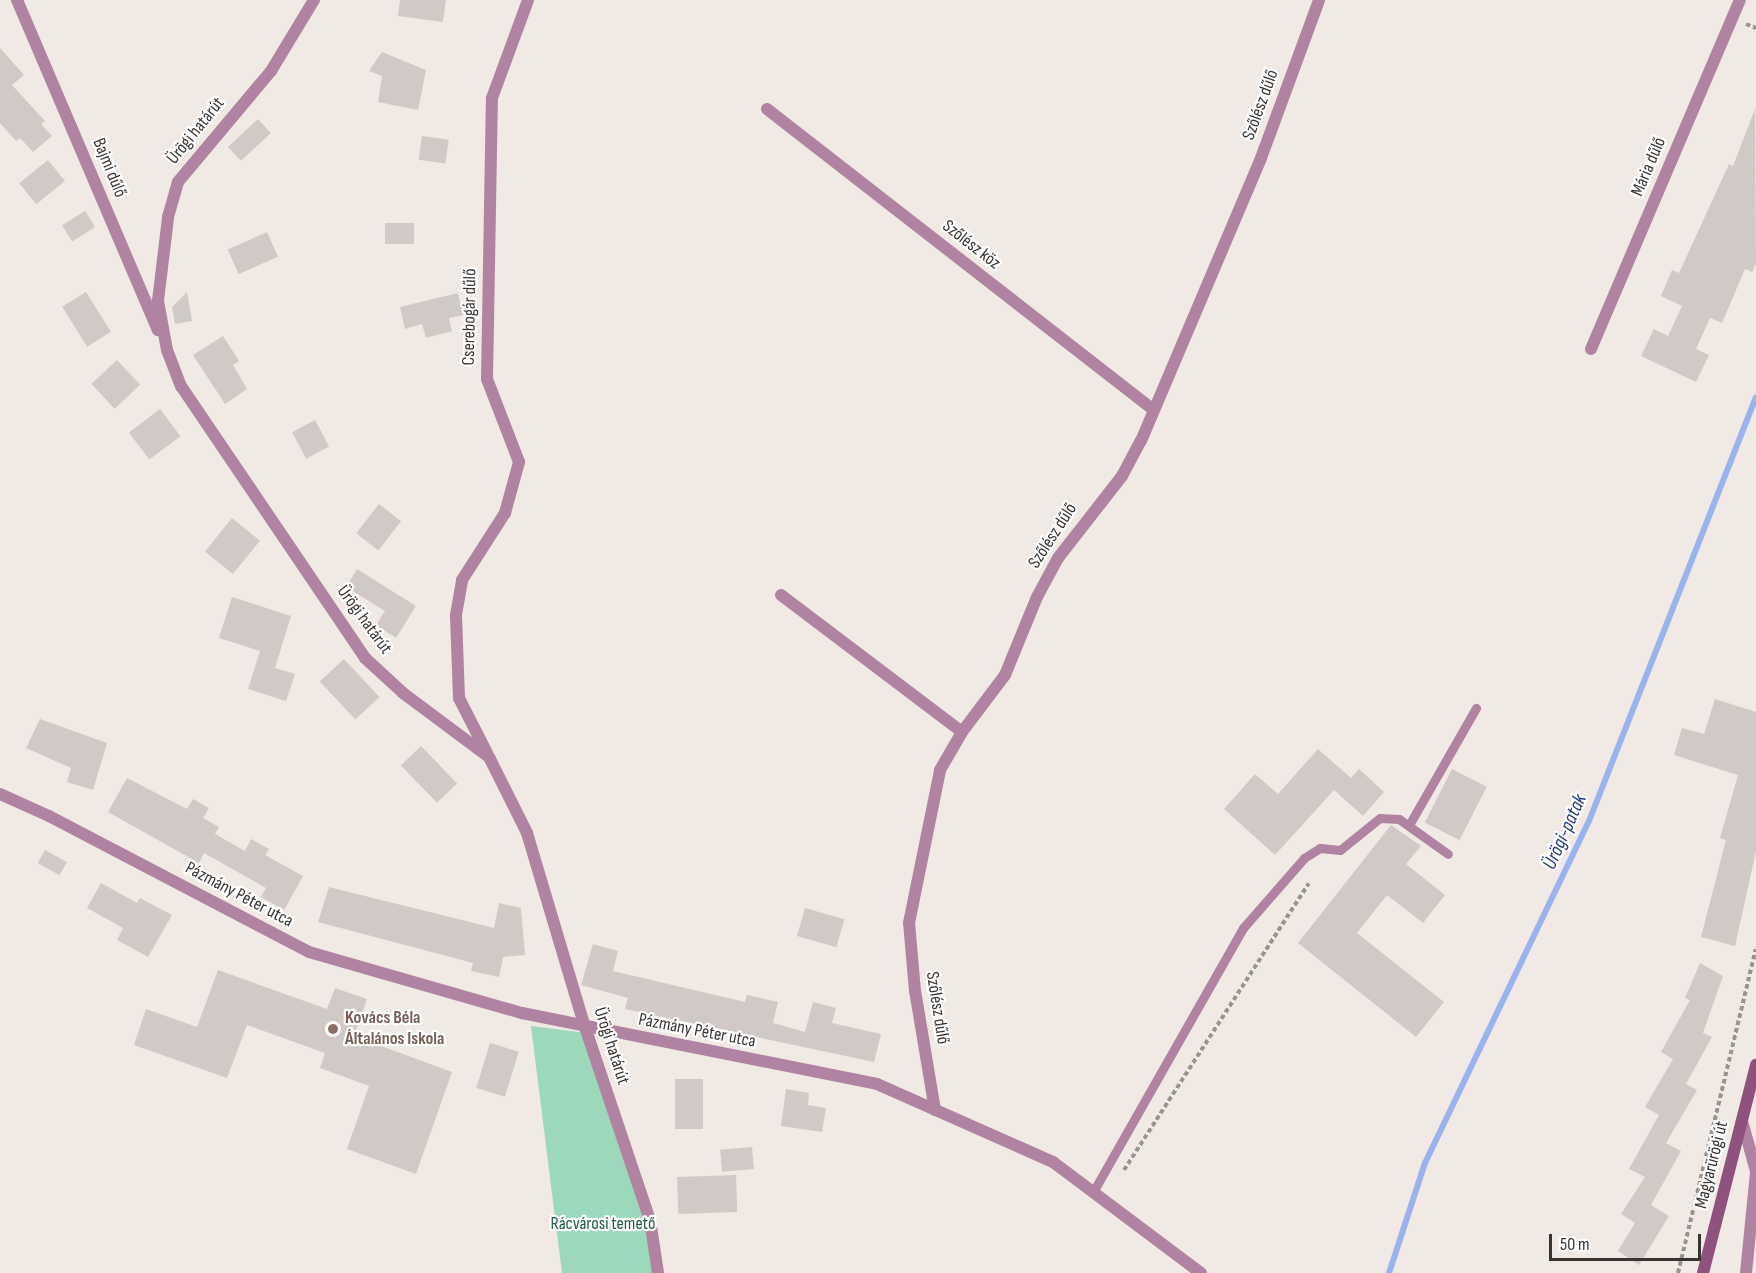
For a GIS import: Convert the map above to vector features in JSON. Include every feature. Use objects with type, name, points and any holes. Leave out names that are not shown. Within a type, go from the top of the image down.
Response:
[{"type":"main road","name":"Magyarürögi út","points":[[1703,1273],[1756,1065]]},
{"type":"street","name":"Bajmi dűlő","points":[[17,0],[167,350]]},
{"type":"street","name":"Ürögi határút","points":[[314,0],[271,71],[178,182],[168,218],[158,301],[167,350],[188,395],[365,658],[403,693],[489,757],[527,833],[585,1027],[650,1220],[658,1273]]},
{"type":"street","name":"Cserebogár dűlő","points":[[489,757],[459,699],[456,615],[462,580],[505,513],[519,462],[487,379],[492,98],[528,0]]},
{"type":"street","name":"Szőlész dűlő","points":[[934,1110],[915,991],[909,923],[940,770],[962,732],[1005,675],[1053,567],[1092,510],[1122,476],[1154,410],[1261,158],[1319,0]]},
{"type":"street","name":"Mária dűlő","points":[[1591,349],[1740,0]]},
{"type":"street","name":"Szőlész köz","points":[[767,109],[1154,410]]},
{"type":"street","points":[[781,595],[962,732]]},
{"type":"street","name":"Pázmány Péter utca","points":[[0,794],[50,816],[309,952],[585,1027],[877,1084],[1053,1162],[1201,1273]]},
{"type":"street","points":[[1742,1121],[1756,1177],[1746,1273]]},
{"type":"lane","points":[[1409,825],[1476,708]]},
{"type":"lane","points":[[1093,1192],[1243,928],[1304,858],[1320,848],[1340,850],[1380,818],[1399,819],[1448,854]]},
{"type":"path","points":[[1123,1172],[1309,883]]},
{"type":"path","points":[[1678,1273],[1756,949]]},
{"type":"green space","name":"Rácvárosi temető","points":[[531,1026],[586,1033],[650,1220],[656,1273],[562,1273]]},
{"type":"building","points":[[400,0],[446,0],[443,22],[398,16]]},
{"type":"building","points":[[0,48],[24,75],[12,85],[45,121],[41,124],[52,136],[33,152],[20,138],[16,141],[0,123]]},
{"type":"building","points":[[382,52],[426,70],[418,110],[378,102],[382,76],[369,71]]},
{"type":"building","points":[[1755,109],[1756,263],[1752,272],[1745,269],[1722,323],[1710,318],[1696,349],[1709,355],[1696,382],[1641,356],[1654,329],[1668,336],[1682,306],[1661,296],[1672,270],[1679,273],[1729,164],[1733,166]]},
{"type":"building","points":[[258,119],[271,133],[241,161],[228,147]]},
{"type":"building","points":[[422,136],[449,140],[445,164],[419,160]]},
{"type":"building","points":[[48,160],[65,181],[36,204],[19,183]]},
{"type":"building","points":[[85,211],[95,227],[72,241],[62,225]]},
{"type":"building","points":[[385,223],[414,223],[414,244],[385,244]]},
{"type":"building","points":[[267,232],[278,257],[239,274],[228,249]]},
{"type":"building","points":[[86,292],[111,332],[87,347],[62,307]]},
{"type":"building","points":[[187,292],[192,321],[175,324],[172,307]]},
{"type":"building","points":[[458,293],[463,315],[449,318],[452,331],[426,338],[422,324],[405,329],[400,307]]},
{"type":"building","points":[[223,336],[239,361],[233,365],[247,389],[225,404],[193,355]]},
{"type":"building","points":[[117,360],[140,385],[115,409],[91,384]]},
{"type":"building","points":[[160,409],[180,436],[149,460],[129,432]]},
{"type":"building","points":[[315,420],[329,446],[306,459],[292,432]]},
{"type":"building","points":[[379,504],[401,521],[378,550],[356,533]]},
{"type":"building","points":[[232,518],[260,541],[233,574],[205,551]]},
{"type":"building","points":[[357,569],[416,606],[396,638],[376,625],[385,611],[346,587]]},
{"type":"building","points":[[232,597],[291,616],[275,668],[295,674],[286,701],[248,689],[260,651],[219,638]]},
{"type":"building","points":[[344,659],[379,697],[355,720],[320,682]]},
{"type":"building","points":[[1715,699],[1756,712],[1756,851],[1735,946],[1701,937],[1726,840],[1720,838],[1738,775],[1674,755],[1682,728],[1704,734]]},
{"type":"building","points":[[40,719],[107,743],[93,790],[67,782],[71,768],[26,748]]},
{"type":"building","points":[[421,746],[457,783],[437,803],[401,765]]},
{"type":"building","points":[[1318,749],[1351,778],[1359,769],[1384,792],[1363,816],[1334,790],[1275,855],[1224,809],[1255,774],[1278,794]]},
{"type":"building","points":[[1452,769],[1487,787],[1460,840],[1425,822]]},
{"type":"building","points":[[127,778],[187,809],[193,799],[209,808],[203,818],[219,827],[215,834],[245,851],[251,839],[269,849],[265,855],[303,876],[284,910],[261,897],[266,888],[204,853],[199,863],[108,812]]},
{"type":"building","points":[[1391,825],[1421,846],[1406,864],[1445,895],[1423,923],[1387,895],[1357,933],[1444,1002],[1416,1037],[1298,943]]},
{"type":"building","points":[[45,850],[67,862],[60,875],[38,863]]},
{"type":"building","points":[[101,883],[137,903],[140,898],[172,915],[148,957],[117,940],[123,928],[87,908]]},
{"type":"building","points":[[329,887],[494,928],[499,903],[521,908],[525,955],[503,957],[499,977],[471,971],[473,963],[318,922]]},
{"type":"building","points":[[805,908],[844,919],[836,947],[797,936]]},
{"type":"building","points":[[593,944],[618,951],[613,971],[745,1002],[747,995],[778,1002],[773,1023],[805,1032],[813,1002],[836,1008],[832,1023],[881,1034],[874,1062],[625,1009],[628,998],[581,985]]},
{"type":"building","points":[[1700,963],[1723,976],[1703,1033],[1712,1037],[1686,1084],[1697,1090],[1666,1143],[1681,1151],[1651,1205],[1669,1216],[1639,1265],[1618,1251],[1635,1223],[1621,1214],[1645,1177],[1629,1169],[1659,1115],[1645,1107],[1673,1059],[1661,1052],[1690,1000],[1685,998]]},
{"type":"building","points":[[218,970],[327,1009],[335,988],[367,999],[354,1036],[452,1072],[416,1174],[347,1149],[369,1086],[320,1068],[325,1053],[247,1025],[227,1078],[134,1045],[146,1009],[197,1027]]},
{"type":"building","points":[[490,1043],[519,1052],[505,1097],[476,1088]]},
{"type":"building","points":[[675,1079],[703,1079],[703,1129],[675,1129]]},
{"type":"building","points":[[786,1089],[809,1093],[808,1105],[826,1108],[822,1132],[781,1126]]},
{"type":"building","points":[[752,1147],[754,1169],[722,1172],[720,1150]]},
{"type":"building","points":[[736,1175],[737,1212],[678,1214],[677,1177]]},
{"type":"waterway","name":"Ürögi-patak","points":[[1389,1273],[1425,1163],[1589,821],[1756,398]]},
{"type":"place","name":"Kovács Béla Általános Iskola","points":[[333,1029]]}]
